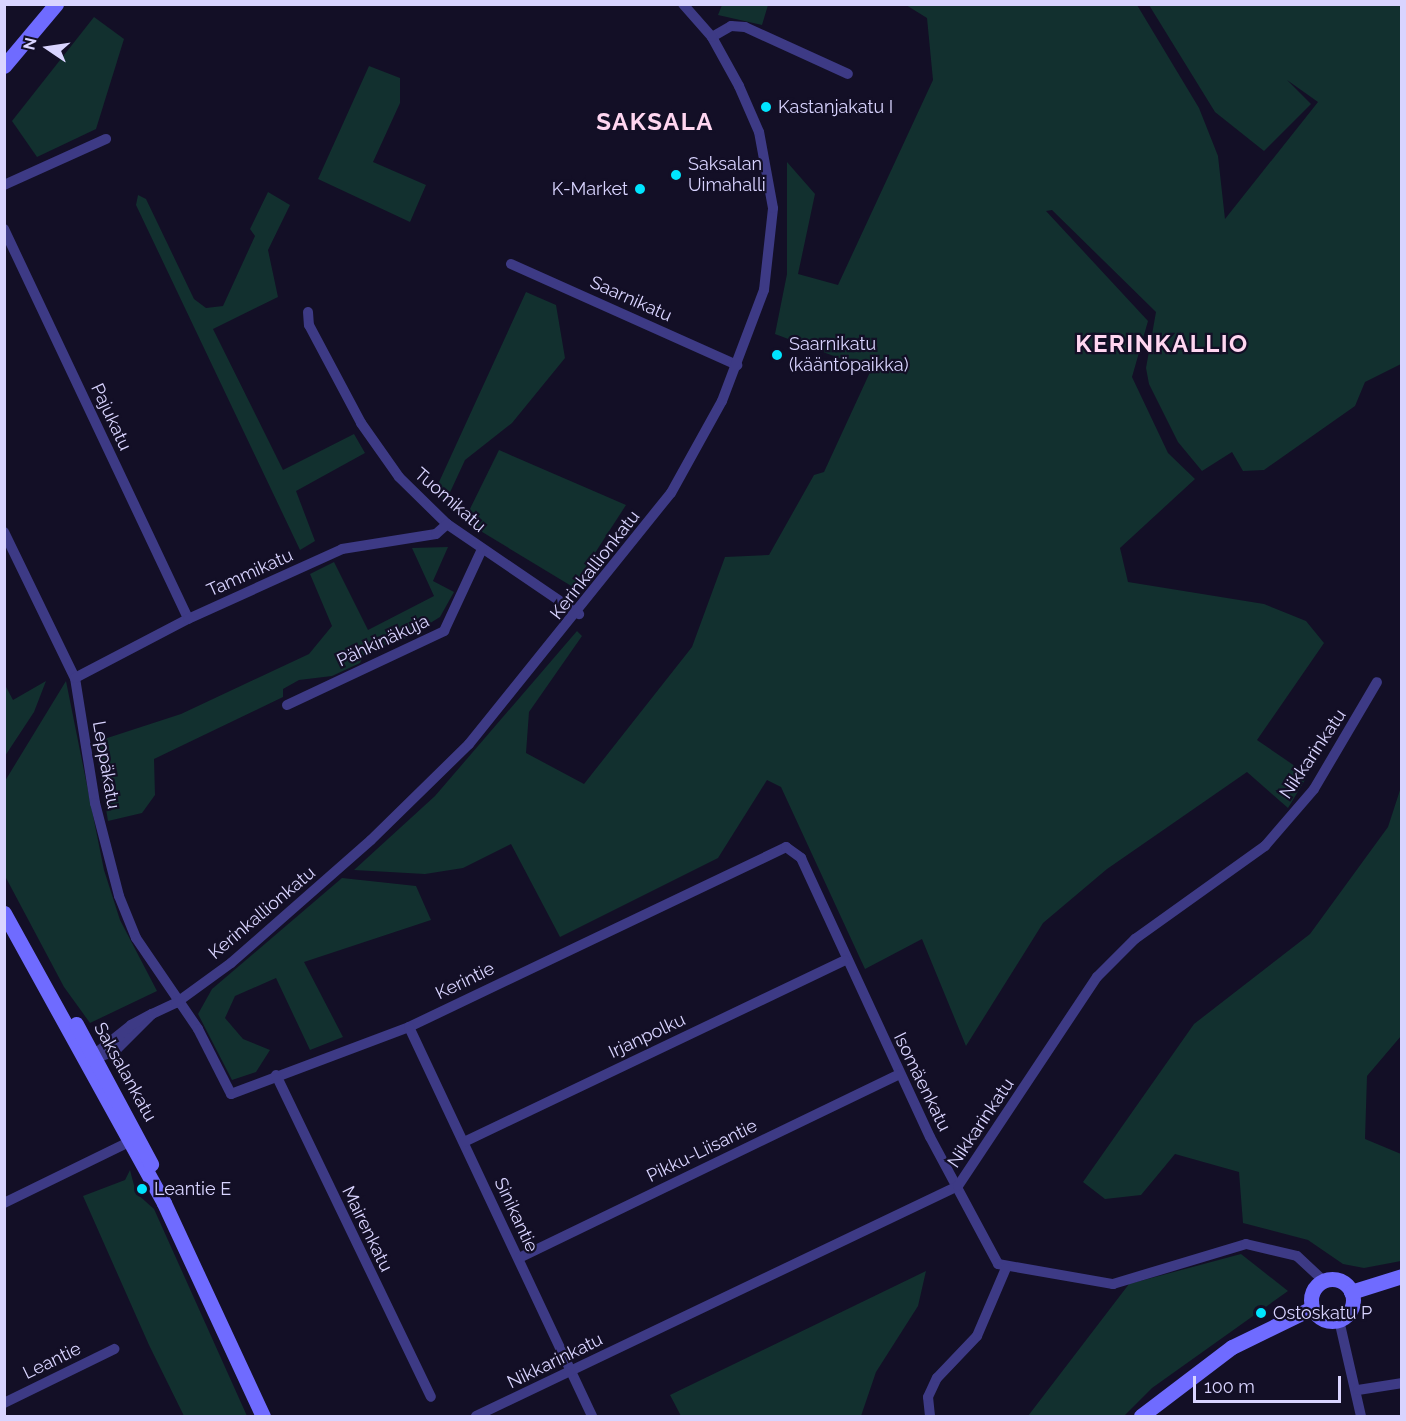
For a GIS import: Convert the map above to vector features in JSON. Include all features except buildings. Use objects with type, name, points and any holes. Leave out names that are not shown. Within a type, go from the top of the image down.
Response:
[{"type":"main road","points":[[4,66],[56,4]]},
{"type":"main road","name":"Saksalankatu","points":[[4,913],[147,1153],[164,1203]]},
{"type":"main road","name":"Saksalankatu","points":[[92,1058],[129,1142],[164,1203],[263,1416]]},
{"type":"main road","points":[[1352,1292],[1401,1276]]},
{"type":"main road","points":[[1323,1280],[1338,1280],[1352,1292],[1351,1308],[1339,1320],[1324,1320],[1312,1308],[1310,1298],[1323,1280]]},
{"type":"main road","points":[[1140,1416],[1232,1347],[1312,1308]]},
{"type":"street","name":"Kerinkallionkatu","points":[[92,1058],[135,1034],[152,1014],[176,1003],[380,832],[469,744],[579,614],[671,493],[737,365],[764,290],[773,208],[759,132],[712,37],[683,4]]},
{"type":"street","points":[[712,37],[731,26],[745,27],[848,74]]},
{"type":"street","points":[[4,184],[106,139]]},
{"type":"street","name":"Pajukatu","points":[[4,229],[188,619]]},
{"type":"street","name":"Saarnikatu","points":[[511,264],[737,365]]},
{"type":"street","name":"Tuomikatu","points":[[308,312],[309,325],[361,423],[399,477],[447,524],[579,614]]},
{"type":"street","name":"Tammikatu","points":[[75,678],[188,619],[342,549],[436,534],[447,524]]},
{"type":"street","name":"Leppäkatu","points":[[4,532],[75,678],[96,803],[119,896],[136,938],[176,1003]]},
{"type":"street","name":"Pähkinäkuja","points":[[287,705],[444,631],[482,549]]},
{"type":"street","name":"Nikkarinkatu","points":[[476,1416],[958,1186],[1096,977],[1135,939],[1265,846],[1314,789],[1377,682]]},
{"type":"street","name":"Kerintie","points":[[176,1003],[198,1029],[231,1094],[276,1075],[408,1028],[778,847],[791,849],[801,858]]},
{"type":"street","name":"Isomäenkatu","points":[[801,858],[845,960],[958,1186],[982,1241],[1006,1268]]},
{"type":"street","name":"Irjanpolku","points":[[464,1142],[845,960]]},
{"type":"street","name":"Sinikantie","points":[[408,1028],[592,1416]]},
{"type":"street","name":"Pikku-Liisantie","points":[[519,1258],[900,1074]]},
{"type":"street","name":"Mairenkatu","points":[[276,1075],[431,1397]]},
{"type":"street","points":[[4,1203],[129,1142]]},
{"type":"street","points":[[930,1416],[928,1397],[937,1378],[977,1336],[1006,1268],[1113,1284],[1246,1244],[1297,1256],[1323,1280]]},
{"type":"street","points":[[1339,1320],[1358,1390],[1361,1416]]},
{"type":"street","name":"Leantie","points":[[4,1403],[114,1349]]},
{"type":"street","points":[[1358,1390],[1401,1383]]},
{"type":"green space","points":[[722,4],[768,5],[762,25],[718,15]]},
{"type":"green space","points":[[906,5],[1137,5],[1199,108],[1218,156],[1225,219],[1318,102],[1287,80],[1311,104],[1264,151],[1215,112],[1149,5],[1401,5],[1401,364],[1365,382],[1355,406],[1264,470],[1243,471],[1232,452],[1202,471],[1178,442],[1149,384],[1146,368],[1156,312],[1052,210],[1046,211],[1148,321],[1132,377],[1168,453],[1195,479],[1120,548],[1128,582],[1264,604],[1306,621],[1324,643],[1257,740],[1308,775],[1288,808],[1247,772],[1107,869],[1043,923],[966,1046],[922,939],[865,969],[781,787],[767,780],[718,858],[560,937],[511,844],[463,868],[425,874],[354,870],[435,796],[577,631],[582,636],[529,712],[526,753],[584,784],[692,647],[725,557],[769,555],[814,475],[824,472],[871,370],[775,334],[787,274],[787,162],[815,194],[798,274],[838,285],[933,80],[927,18]]},
{"type":"green space","points":[[94,17],[124,39],[96,129],[37,157],[12,121]]},
{"type":"green space","points":[[369,66],[400,78],[400,103],[373,162],[426,185],[410,222],[318,179]]},
{"type":"green space","points":[[268,192],[290,205],[268,250],[278,297],[213,329],[283,470],[354,434],[365,453],[296,491],[315,541],[300,550],[136,205],[138,195],[146,199],[194,299],[206,308],[223,306],[255,236],[250,229]]},
{"type":"green space","points":[[526,292],[556,305],[565,358],[512,423],[465,460],[446,501],[434,493]]},
{"type":"green space","points":[[499,450],[626,505],[573,587],[464,521]]},
{"type":"green space","points":[[448,547],[433,581],[454,592],[440,617],[401,641],[366,650],[360,663],[332,676],[299,680],[283,689],[283,697],[154,759],[155,795],[142,813],[108,821],[95,742],[181,714],[309,654],[332,626],[310,574],[334,562],[368,630],[434,596],[412,548]]},
{"type":"green space","points":[[46,681],[34,712],[5,756],[5,685],[13,700]]},
{"type":"green space","points":[[66,681],[104,870],[120,920],[157,991],[90,1023],[64,987],[5,876],[5,781]]},
{"type":"green space","points":[[1401,787],[1401,1036],[1367,1076],[1365,1139],[1401,1154],[1401,1261],[1364,1268],[1343,1264],[1308,1240],[1243,1223],[1239,1172],[1175,1154],[1141,1195],[1105,1199],[1083,1182],[1194,1024],[1310,934],[1388,827]]},
{"type":"green space","points":[[342,878],[416,886],[431,920],[304,962],[343,1037],[310,1050],[276,978],[235,996],[225,1018],[243,1039],[270,1050],[256,1072],[232,1080],[198,1014],[212,989]]},
{"type":"green space","points":[[130,1170],[136,1193],[154,1209],[247,1416],[184,1416],[149,1345],[83,1196],[125,1180]]},
{"type":"green space","points":[[1241,1254],[1288,1291],[1152,1388],[1124,1416],[1028,1416],[1129,1284]]},
{"type":"green space","points":[[926,1271],[918,1306],[876,1372],[861,1416],[681,1416],[670,1395]]},
{"type":"place","name":"Kastanjakatu I","points":[[766,107]]},
{"type":"place","name":"Saksalan Uimahalli","points":[[676,175]]},
{"type":"place","name":"K-Market","points":[[640,189]]},
{"type":"place","name":"Saarnikatu (kääntöpaikka)","points":[[777,355]]},
{"type":"place","name":"Leantie E","points":[[142,1189]]},
{"type":"place","name":"Ostoskatu P","points":[[1261,1313]]},
{"type":"district","name":"SAKSALA","points":[[655,122]]},
{"type":"district","name":"KERINKALLIO","points":[[1162,344]]}]
